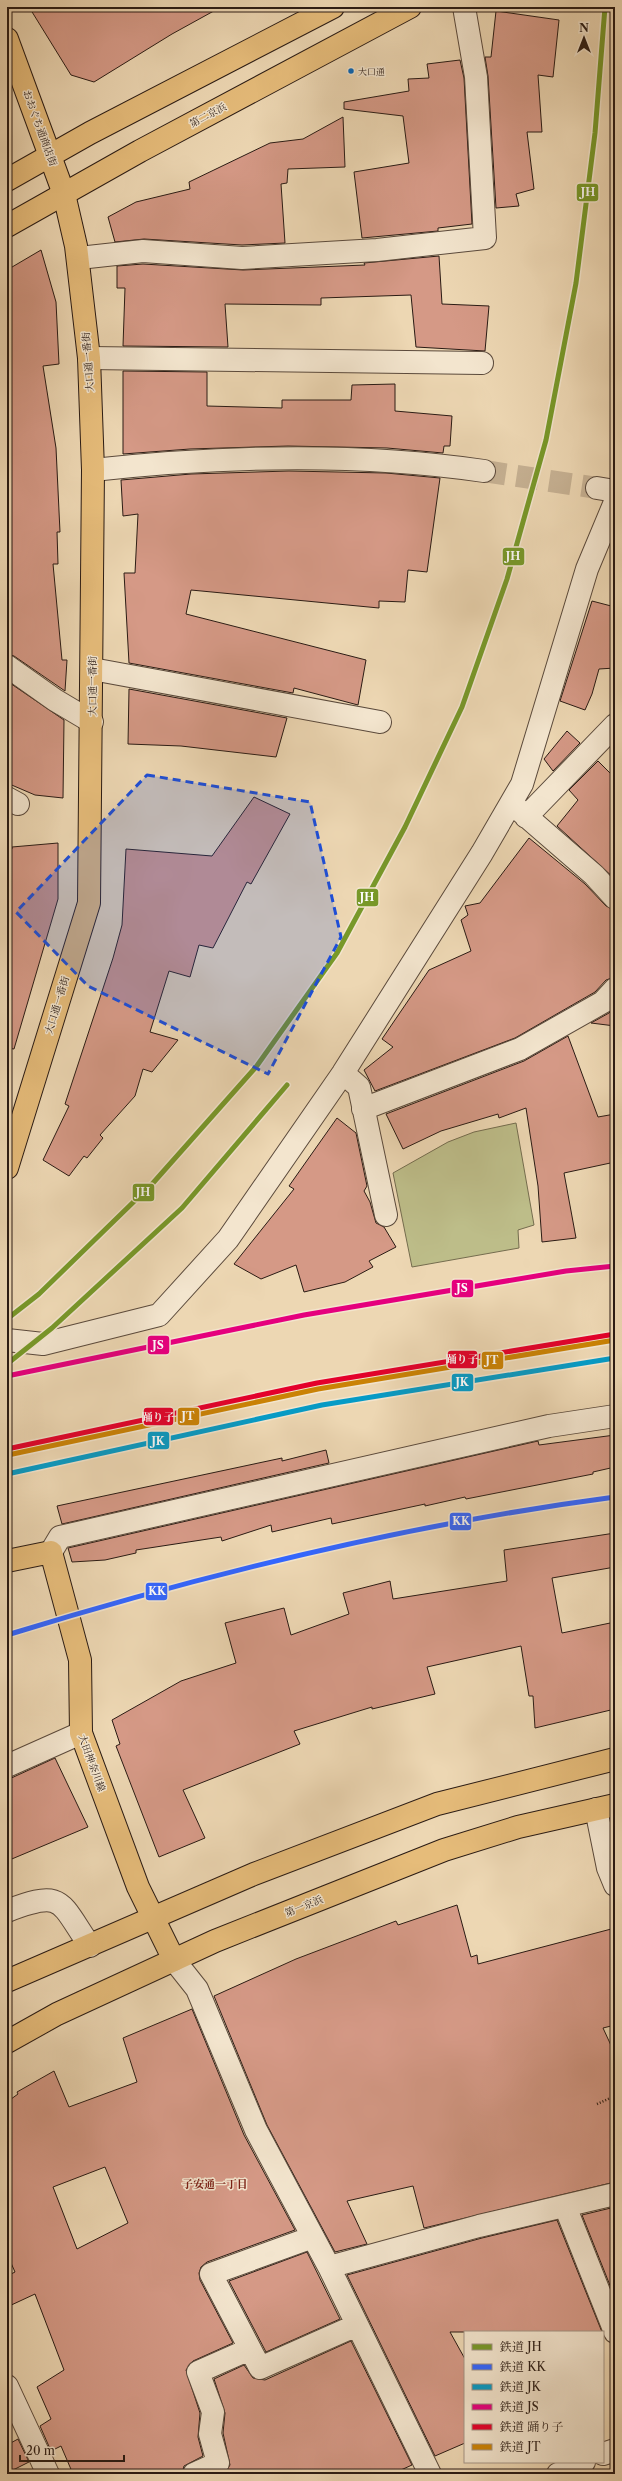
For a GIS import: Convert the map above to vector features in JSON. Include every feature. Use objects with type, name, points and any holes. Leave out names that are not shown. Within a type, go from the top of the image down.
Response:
[{"type":"main road","name":"第二京浜","points":[[7,226],[410,7]]},
{"type":"main road","points":[[7,180],[90,133],[328,8]]},
{"type":"main road","name":"おおぐち通商店街","points":[[7,39],[51,155],[64,194]]},
{"type":"main road","name":"大口通一番街","points":[[7,1168],[89,903],[92,722],[93,470],[89,358],[79,258],[64,194]]},
{"type":"main road","points":[[7,1561],[51,1552]]},
{"type":"main road","name":"大田神奈川線","points":[[51,1552],[80,1660],[80,1733],[138,1887],[174,1960]]},
{"type":"main road","points":[[7,1981],[90,1946],[152,1917],[322,1847],[437,1804],[615,1759]]},
{"type":"main road","name":"第一京浜","points":[[7,2042],[57,2014],[215,1941],[444,1850],[518,1827],[605,1807]]},
{"type":"street","points":[[79,258],[143,251],[242,258],[377,250],[485,238],[476,76],[464,7]]},
{"type":"street","points":[[89,358],[482,363]]},
{"type":"street","points":[[93,470],[217,459],[326,458],[457,467],[484,471]]},
{"type":"street","points":[[518,810],[522,784],[587,569],[615,502]]},
{"type":"street","points":[[7,666],[55,700],[92,722]]},
{"type":"street","points":[[92,669],[380,722]]},
{"type":"street","points":[[7,1340],[43,1344],[159,1315],[228,1240],[343,1073],[482,853],[518,810],[615,725]]},
{"type":"street","points":[[518,810],[594,875],[615,898]]},
{"type":"street","points":[[363,1109],[520,1049],[604,1002],[615,989]]},
{"type":"street","points":[[343,1073],[359,1087],[386,1214]]},
{"type":"street","points":[[51,1552],[60,1537],[550,1426],[615,1416]]},
{"type":"street","points":[[7,1766],[80,1733]]},
{"type":"street","points":[[605,1807],[608,1868],[615,1886]]},
{"type":"street","points":[[7,1911],[32,1901],[44,1899],[55,1901],[68,1911],[90,1946]]},
{"type":"street","points":[[174,1960],[197,1990],[256,2130],[329,2267],[430,2474]]},
{"type":"street","points":[[329,2267],[479,2226],[615,2194]]},
{"type":"street","points":[[565,2206],[615,2332]]},
{"type":"street","points":[[313,2237],[211,2274],[260,2368],[357,2325]]},
{"type":"street","points":[[194,2474],[218,2463],[210,2434],[213,2412],[198,2372],[250,2348]]},
{"type":"street","points":[[10,2399],[43,2472]]},
{"type":"street","points":[[604,2454],[615,2450]]},
{"type":"street","points":[[558,2474],[582,2463]]},
{"type":"path","points":[[597,2104],[615,2096]]},
{"type":"highlighted area","points":[[147,775],[310,802],[341,937],[268,1074],[88,986],[16,912]]},
{"type":"green space","points":[[516,1123],[534,1225],[518,1230],[519,1248],[412,1267],[393,1173],[448,1142],[474,1132]]},
{"type":"building","points":[[29,7],[221,7],[172,34],[94,82],[71,75]]},
{"type":"building","points":[[496,11],[559,20],[553,77],[538,75],[542,132],[527,132],[534,189],[516,194],[519,206],[496,208],[488,76],[485,57],[491,57]]},
{"type":"building","points":[[460,60],[464,78],[472,224],[438,228],[438,231],[362,238],[354,172],[409,163],[403,116],[344,109],[344,102],[409,91],[408,79],[429,78],[427,64]]},
{"type":"building","points":[[343,117],[345,167],[288,169],[287,183],[281,184],[285,243],[242,245],[144,239],[115,242],[108,217],[136,202],[190,189],[189,182],[270,143],[303,139]]},
{"type":"building","points":[[41,250],[56,302],[59,364],[43,366],[56,448],[60,532],[57,532],[58,564],[53,564],[62,660],[67,660],[65,691],[14,656],[7,654],[7,270]]},
{"type":"building","points":[[439,256],[442,304],[489,306],[485,351],[416,347],[411,295],[321,298],[321,305],[225,304],[228,347],[123,346],[125,288],[117,288],[117,266],[143,264],[243,270],[365,265],[364,263]]},
{"type":"building","points":[[123,371],[207,372],[207,406],[282,408],[282,400],[351,400],[352,385],[395,384],[395,411],[452,416],[450,446],[444,446],[443,453],[387,448],[288,446],[190,449],[123,454]]},
{"type":"building","points":[[289,471],[386,473],[440,478],[427,572],[408,570],[405,602],[379,601],[379,608],[191,590],[186,614],[366,660],[358,705],[294,688],[293,693],[129,663],[124,573],[135,573],[138,514],[123,516],[121,480],[191,474]]},
{"type":"building","points":[[592,601],[615,607],[611,622],[615,623],[615,668],[599,669],[592,694],[585,710],[560,701]]},
{"type":"building","points":[[7,681],[64,720],[63,798],[35,795],[7,783]]},
{"type":"building","points":[[129,689],[287,718],[276,757],[181,746],[128,744]]},
{"type":"building","points":[[567,731],[580,743],[553,771],[544,759]]},
{"type":"building","points":[[598,761],[615,778],[615,879],[557,826],[578,800],[569,790]]},
{"type":"building","points":[[254,797],[290,814],[251,884],[247,882],[213,948],[199,945],[190,977],[169,971],[150,1032],[178,1040],[152,1072],[143,1069],[135,1096],[100,1135],[103,1138],[87,1158],[84,1156],[69,1176],[43,1160],[69,1106],[65,1104],[113,958],[122,925],[126,849],[212,856]]},
{"type":"building","points":[[529,838],[585,884],[606,906],[615,910],[615,977],[606,980],[595,992],[515,1038],[375,1091],[364,1070],[393,1047],[382,1039],[429,970],[471,951],[461,920],[468,915],[465,906],[480,903]]},
{"type":"building","points":[[58,843],[58,899],[14,1049],[7,1048],[7,847],[12,849],[12,847]]},
{"type":"building","points":[[615,1007],[615,1026],[591,1023],[609,1013]]},
{"type":"building","points":[[568,1036],[598,1117],[615,1114],[615,1162],[564,1173],[576,1238],[542,1242],[538,1186],[526,1108],[499,1118],[498,1114],[441,1131],[403,1149],[386,1114],[524,1061]]},
{"type":"building","points":[[337,1118],[356,1133],[367,1186],[364,1191],[370,1202],[376,1223],[384,1227],[396,1247],[369,1261],[373,1267],[345,1282],[304,1292],[296,1265],[261,1279],[234,1264],[294,1189],[289,1186]]},
{"type":"building","points":[[615,1435],[615,1467],[593,1472],[593,1474],[466,1499],[465,1497],[425,1506],[425,1504],[332,1524],[331,1518],[272,1532],[271,1525],[222,1541],[221,1537],[136,1550],[136,1553],[105,1560],[72,1562],[68,1548],[538,1441],[539,1445]]},
{"type":"building","points":[[326,1450],[329,1463],[62,1524],[57,1506],[282,1458],[282,1461]]},
{"type":"building","points":[[615,1533],[615,1567],[552,1578],[562,1633],[615,1622],[615,1709],[535,1728],[533,1696],[529,1696],[521,1646],[427,1667],[435,1694],[372,1709],[372,1707],[294,1731],[300,1744],[183,1790],[205,1838],[159,1857],[116,1746],[120,1744],[112,1720],[181,1681],[236,1663],[225,1623],[284,1608],[291,1635],[349,1614],[343,1593],[390,1581],[393,1599],[507,1581],[504,1550]]},
{"type":"building","points":[[55,1758],[88,1827],[7,1861],[7,1780]]},
{"type":"building","points":[[457,1905],[471,1957],[477,1955],[478,1964],[615,1928],[615,2025],[603,2028],[615,2054],[615,2182],[424,2228],[413,2186],[347,2201],[367,2244],[335,2252],[267,2125],[214,1996],[296,1959],[396,1921],[398,1925]]},
{"type":"building","points":[[192,2009],[244,2135],[295,2230],[207,2262],[201,2267],[199,2273],[200,2280],[233,2343],[193,2361],[186,2370],[200,2413],[198,2437],[203,2456],[184,2466],[182,2474],[73,2474],[61,2446],[51,2451],[40,2426],[51,2419],[37,2387],[64,2370],[35,2294],[7,2307],[7,2276],[15,2272],[7,2254],[7,2102],[18,2094],[17,2092],[54,2071],[69,2107],[137,2082],[123,2038]],"holes":[[[105,2167],[128,2223],[77,2249],[53,2187]]]},
{"type":"building","points":[[615,2207],[615,2298],[582,2215]]},
{"type":"building","points":[[557,2220],[602,2331],[450,2332],[464,2357],[464,2443],[435,2456],[347,2275],[482,2238]]},
{"type":"building","points":[[307,2252],[340,2319],[266,2352],[229,2281]]},
{"type":"building","points":[[351,2341],[412,2465],[392,2474],[224,2474],[230,2465],[223,2433],[225,2413],[214,2379],[244,2365],[253,2378],[265,2380]]},
{"type":"building","points":[[18,2439],[29,2462],[7,2473],[7,2445]]},
{"type":"tunnel","points":[[484,471],[597,488]]},
{"type":"rail line","name":"JH","points":[[7,1319],[39,1294],[153,1183],[256,1067],[337,953],[405,827],[462,707],[507,579],[546,440],[576,283],[595,133],[605,7]]},
{"type":"rail line","name":"JH","points":[[7,1364],[52,1328],[182,1208],[287,1085]]},
{"type":"rail line","name":"JS","points":[[7,1376],[304,1315],[566,1271],[615,1266]]},
{"type":"rail line","name":"踊り子","points":[[7,1449],[317,1383],[615,1334]]},
{"type":"rail line","name":"JT","points":[[8,1455],[318,1389],[615,1340]]},
{"type":"rail line","name":"JK","points":[[7,1474],[322,1405],[615,1358]]},
{"type":"rail line","name":"KK","points":[[7,1635],[157,1592],[308,1553],[461,1521],[615,1497]]},
{"type":"place","name":"大口通","points":[[351,71]]},
{"type":"district","name":"子安通一丁目","points":[[215,2184]]}]
